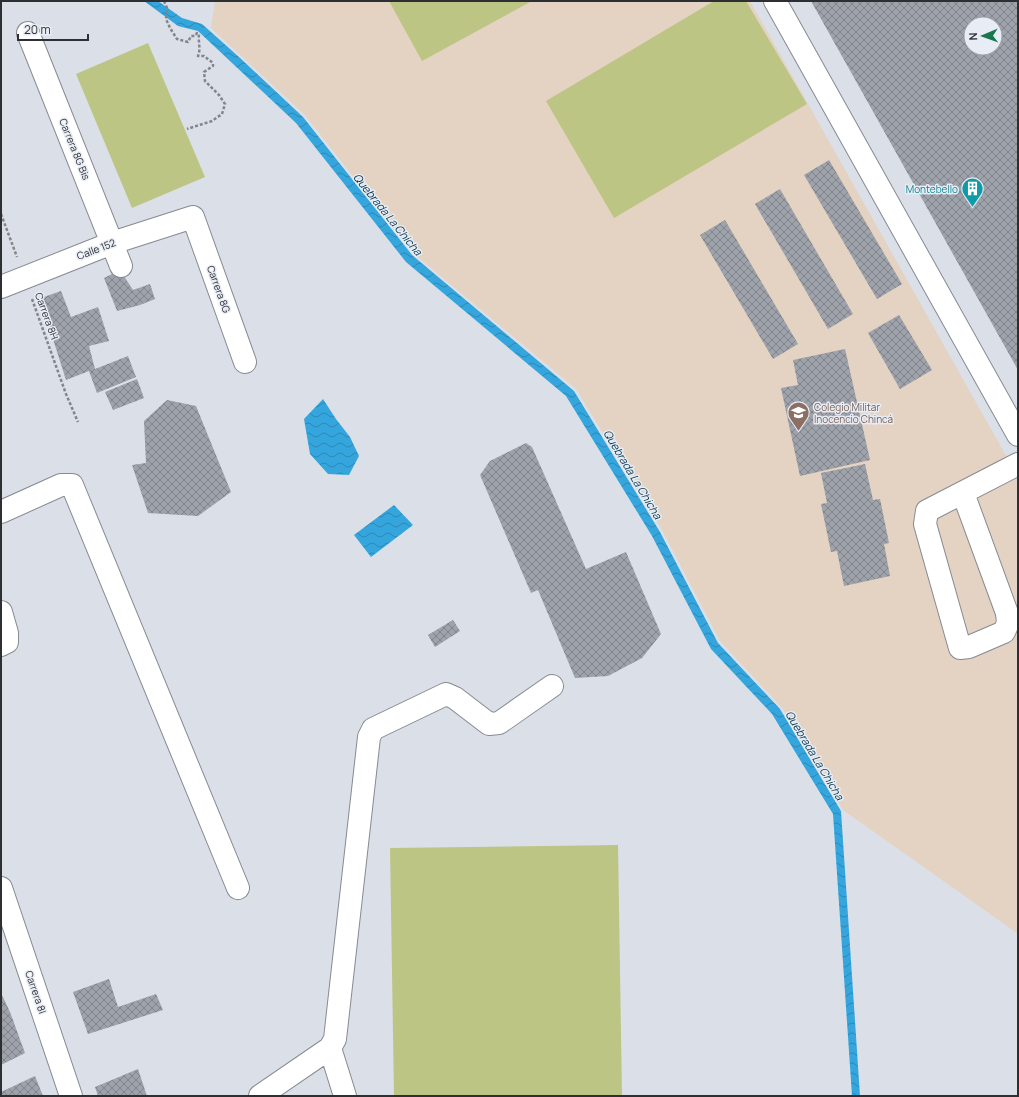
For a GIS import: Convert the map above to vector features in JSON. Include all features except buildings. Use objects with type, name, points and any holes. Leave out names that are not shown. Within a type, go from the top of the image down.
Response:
[{"type":"street","points":[[775,1],[1018,435]]},
{"type":"street","name":"Carrera 8G Bis","points":[[28,33],[121,266]]},
{"type":"street","name":"Calle 152","points":[[1,287],[112,243],[193,217]]},
{"type":"street","name":"Carrera 8G","points":[[193,217],[245,362]]},
{"type":"street","points":[[963,493],[1007,613],[1008,623],[1004,632],[969,647],[960,648],[925,524],[927,511],[1018,464]]},
{"type":"street","points":[[1,512],[61,485],[72,485],[238,888]]},
{"type":"street","points":[[1,612],[7,633],[7,642],[1,645]]},
{"type":"street","points":[[260,1096],[330,1048],[335,1039],[369,737],[373,729],[446,694],[456,698],[489,724],[499,723],[552,686]]},
{"type":"street","name":"Carrera 8I","points":[[1,888],[71,1096]]},
{"type":"street","points":[[330,1048],[345,1096]]},
{"type":"path","points":[[164,1],[167,8],[166,19],[177,39],[188,42],[191,36],[195,36],[197,33],[199,34],[198,40],[200,51],[198,56],[204,56],[214,63],[213,66],[204,72],[205,81],[225,104],[222,114],[212,121],[187,129]]},
{"type":"path","name":"Carrera 8H","points":[[1,214],[78,422]]},
{"type":"shaded area","name":"Colegio Militar Inocencio Chincá","points":[[215,1],[750,1],[1018,477],[1018,933],[843,810],[783,709],[720,641],[662,530],[576,389],[413,253],[305,115],[211,28]]},
{"type":"green space","points":[[389,1],[532,1],[422,61]]},
{"type":"green space","points":[[714,1],[746,1],[807,104],[614,218],[546,101]]},
{"type":"green space","points":[[148,43],[205,177],[132,208],[76,74]]},
{"type":"green space","points":[[618,845],[622,1096],[394,1096],[390,848]]},
{"type":"water","points":[[144,1],[158,1],[182,18],[202,24],[239,57],[303,117],[412,255],[574,391],[660,532],[718,643],[780,709],[841,811],[860,1096],[852,1096],[833,814],[772,714],[711,649],[652,536],[566,396],[406,262],[296,123],[198,31],[178,26]]},
{"type":"water","points":[[323,399],[350,437],[359,456],[349,475],[328,474],[310,454],[304,419]]},
{"type":"water","points":[[394,505],[413,525],[371,557],[354,535]]},
{"type":"place","name":"Montebello","points":[[973,208]]},
{"type":"place","name":"Colegio Militar Inocencio Chincá","points":[[798,432]]},
{"type":"water label","name":"Quebrada La Chicha","points":[[388,214]]},
{"type":"water label","name":"Quebrada La Chicha","points":[[633,474]]},
{"type":"water label","name":"Quebrada La Chicha","points":[[815,755]]}]
